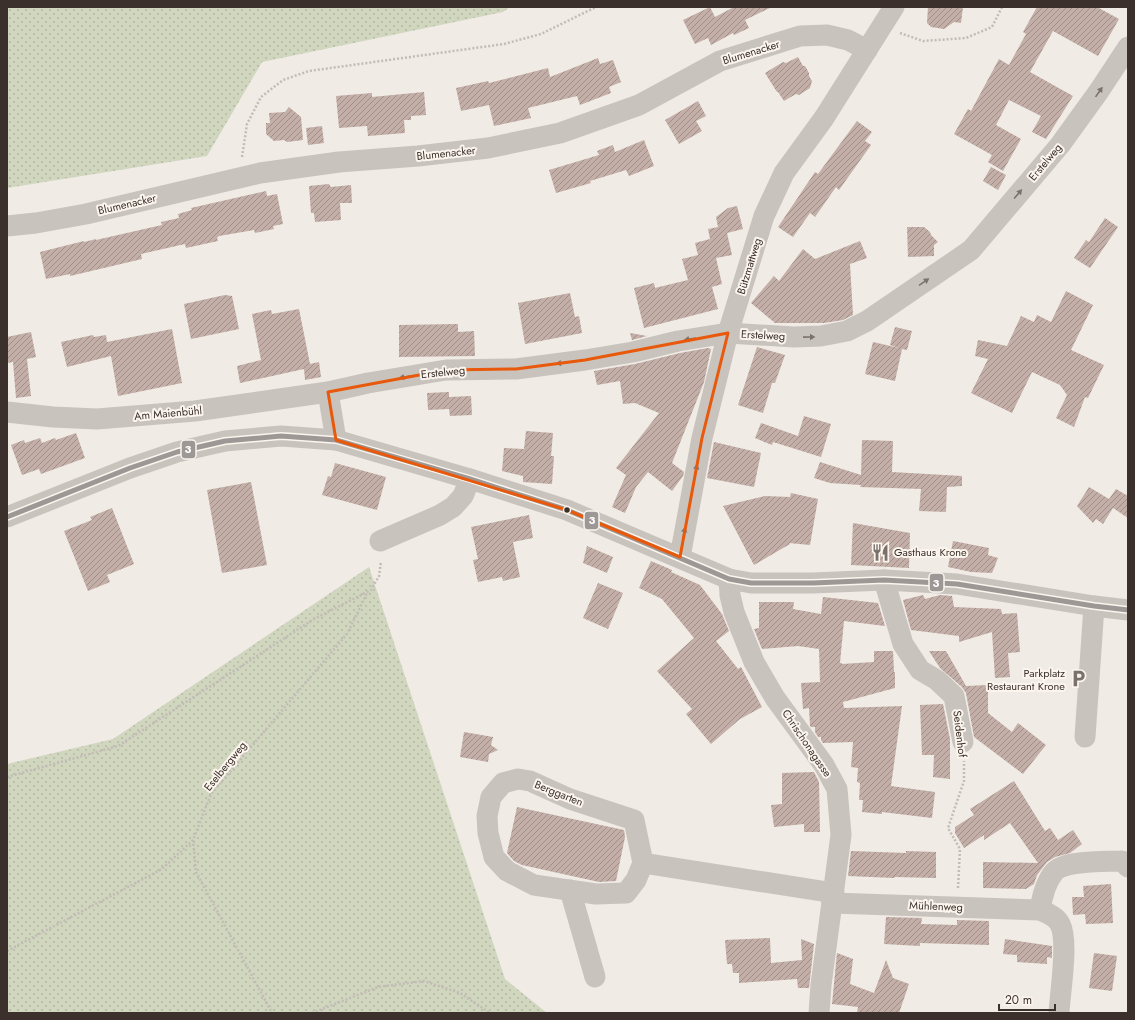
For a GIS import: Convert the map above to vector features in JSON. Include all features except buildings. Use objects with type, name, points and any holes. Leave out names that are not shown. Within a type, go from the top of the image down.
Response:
[{"type":"street","name":"Bützmattweg","points":[[680,557],[702,438],[728,333],[764,216],[784,173],[824,118],[894,7]]},
{"type":"street","name":"Blumenacker","points":[[7,226],[36,223],[86,214],[260,173],[339,162],[418,156],[488,148],[560,133],[639,105],[720,61],[800,36],[827,35],[848,40],[868,50]]},
{"type":"street","name":"Erstelweg","points":[[328,392],[368,383],[446,370],[516,369],[585,360],[633,352],[678,341],[728,333],[794,337],[821,336],[847,331],[867,321],[971,250],[1060,145],[1099,91],[1128,47]]},
{"type":"street","name":"Am Maienbühl","points":[[7,412],[54,417],[97,419],[195,411],[328,392]]},
{"type":"street","points":[[328,392],[336,440]]},
{"type":"street","points":[[7,517],[130,468],[177,452],[225,441],[281,436],[336,440],[470,479],[567,510],[729,579],[751,583],[813,583],[884,580],[957,584],[1128,610]]},
{"type":"street","points":[[380,541],[440,515],[453,507],[462,496],[470,479]]},
{"type":"street","name":"Chrischonagasse","points":[[729,579],[730,595],[734,612],[754,662],[775,698],[824,765],[837,789],[841,835],[821,985],[819,1013]]},
{"type":"street","name":"Seidenhof","points":[[884,580],[903,644],[920,670],[937,680],[954,696],[963,742]]},
{"type":"street","points":[[1085,736],[1094,606]]},
{"type":"street","name":"Berggarten","points":[[518,780],[530,781],[570,799],[634,820],[643,862],[636,880],[626,893],[596,894],[534,885],[507,872],[494,857],[488,833],[487,816],[491,797],[503,783],[518,780]]},
{"type":"street","points":[[643,862],[833,898]]},
{"type":"street","points":[[1040,910],[1044,890],[1055,871],[1071,864],[1125,864]]},
{"type":"street","points":[[570,890],[596,977]]},
{"type":"street","name":"Mühlenweg","points":[[833,898],[957,907],[1040,910],[1050,914],[1060,923],[1064,942],[1059,1013]]},
{"type":"path","points":[[242,178],[242,151],[247,124],[261,97],[283,80],[308,71],[504,44],[541,34],[596,7]]},
{"type":"path","points":[[882,26],[923,41],[966,38],[992,27],[1002,7]]},
{"type":"path","name":"Eselbergweg","points":[[7,951],[162,869],[193,840],[211,794],[347,634],[367,593],[371,590],[379,576],[382,551],[380,541]]},
{"type":"path","points":[[7,777],[118,746],[314,619],[367,593]]},
{"type":"path","name":"Seidenhof","points":[[957,907],[960,849],[948,828],[964,782],[963,742]]},
{"type":"path","points":[[193,840],[196,872],[272,1013]]},
{"type":"path","points":[[312,1013],[378,987],[424,982],[460,993],[490,1013]]},
{"type":"highlighted area","points":[[728,333],[702,438],[680,557],[567,510],[336,440],[328,392],[446,370],[516,369],[585,360]]},
{"type":"green space","points":[[7,7],[510,7],[503,12],[262,62],[207,156],[7,188]]},
{"type":"green space","points":[[369,567],[505,979],[547,1013],[7,1013],[7,764],[113,739]]},
{"type":"transit line","name":"3","points":[[7,517],[130,468],[177,452],[225,441],[281,436],[336,440],[470,479],[567,510],[729,579],[751,583],[813,583],[884,580],[957,584],[1128,610]]},
{"type":"place","name":"Gasthaus Krone","points":[[881,552]]},
{"type":"place","name":"Parkplatz Restaurant Krone","points":[[1078,679]]}]
